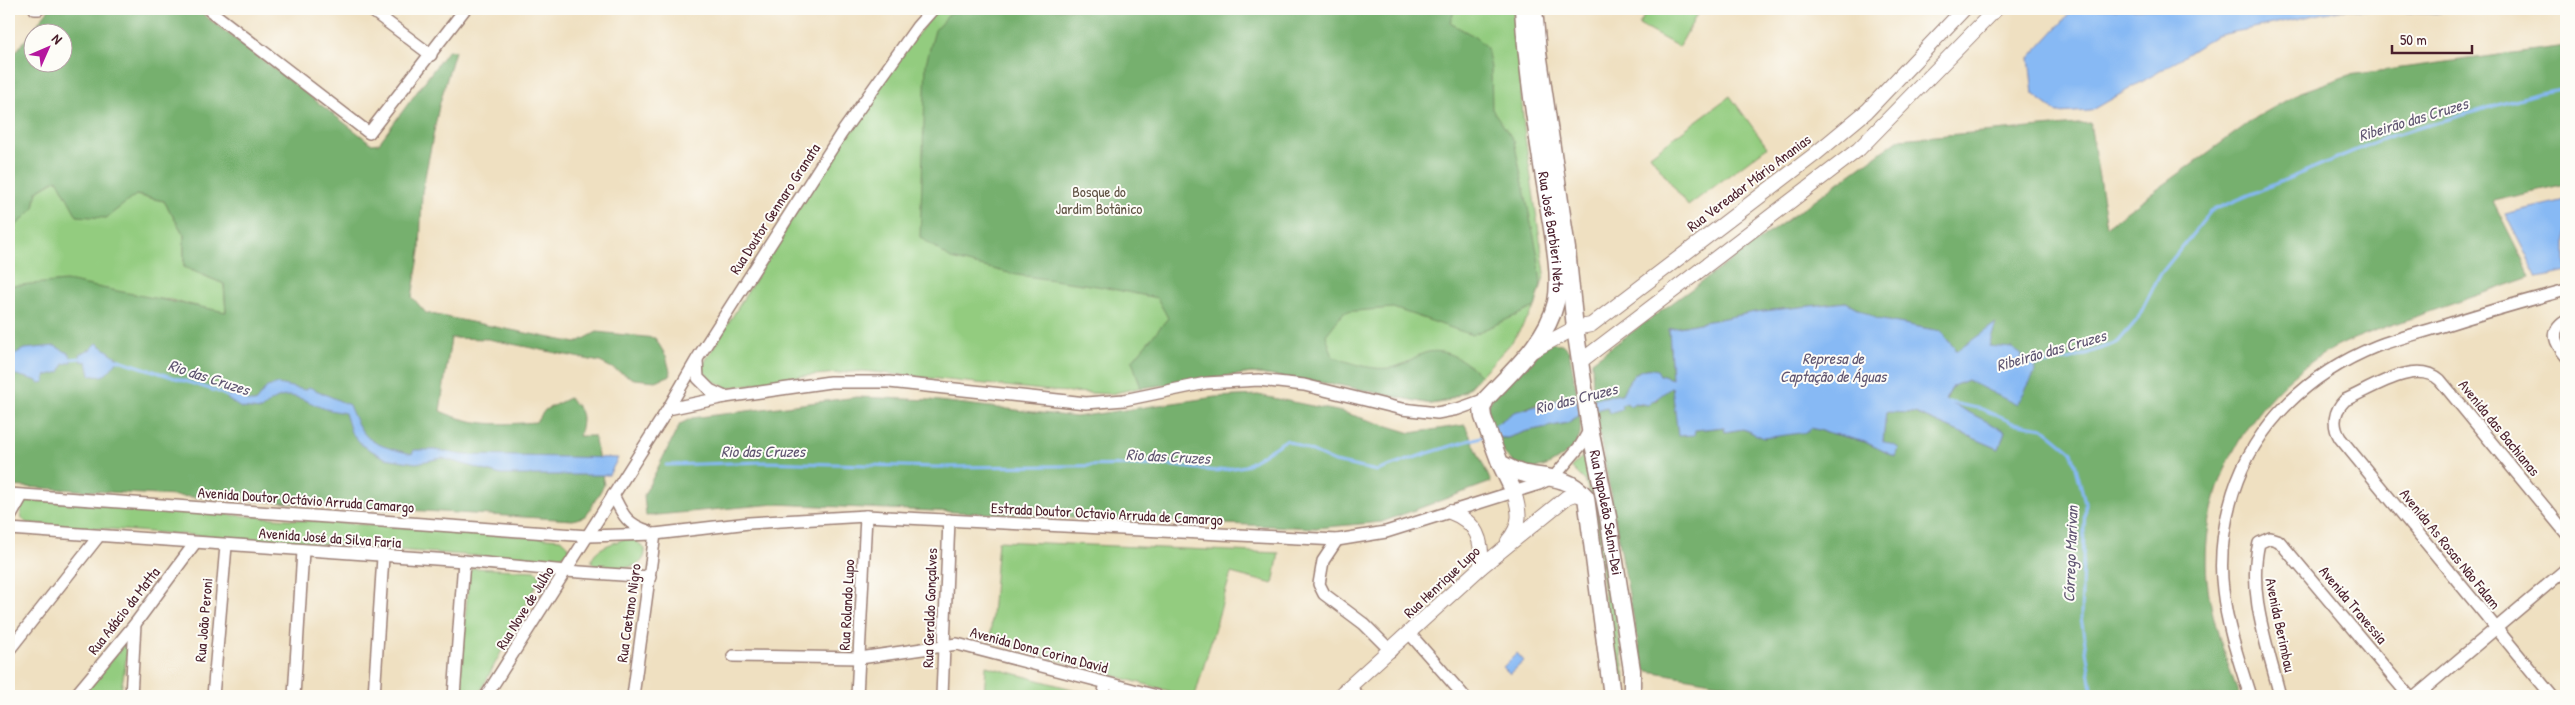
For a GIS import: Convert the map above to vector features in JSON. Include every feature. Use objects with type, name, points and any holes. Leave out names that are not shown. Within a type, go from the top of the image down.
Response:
[{"type":"main road","name":"Rua José Barbieri Neto","points":[[1486,400],[1530,352],[1556,302],[1554,249],[1525,52],[1522,9]]},
{"type":"main road","name":"Rua José Barbieri Neto","points":[[1534,9],[1538,52],[1567,249],[1575,328]]},
{"type":"main road","name":"Rua Napoleão Selmi-Dei","points":[[1575,328],[1589,427],[1608,518],[1632,670],[1632,696]]},
{"type":"main road","points":[[1486,400],[1482,409],[1483,416],[1497,457],[1514,492]]},
{"type":"main road","points":[[1497,457],[1524,474],[1554,477]]},
{"type":"main road","name":"Rua Napoleão Selmi-Dei","points":[[1554,477],[1577,487],[1586,497],[1612,696]]},
{"type":"street","points":[[208,9],[369,133],[465,9]]},
{"type":"street","points":[[370,9],[431,55]]},
{"type":"street","name":"Rua Doutor Gennaro Granata","points":[[615,491],[841,134],[917,27],[933,9]]},
{"type":"street","name":"Rua Vereador Mário Ananias","points":[[1530,352],[1575,328],[1591,325],[1814,155],[1867,111],[1964,9]]},
{"type":"street","points":[[1581,361],[1859,149],[1996,9]]},
{"type":"street","points":[[2250,696],[2229,627],[2222,589],[2222,550],[2228,511],[2239,474],[2256,440],[2281,410],[2310,384],[2342,363],[2377,346],[2509,305],[2566,290]]},
{"type":"street","points":[[2566,321],[2555,336],[2556,344],[2566,356]]},
{"type":"street","points":[[697,359],[698,378],[710,390],[725,397]]},
{"type":"street","name":"Avenida As Rosas Não Falam","points":[[2422,371],[2407,373],[2345,400],[2336,416],[2336,430],[2340,438],[2552,696]]},
{"type":"street","name":"Avenida das Bachianas","points":[[2422,371],[2440,380],[2566,533]]},
{"type":"street","points":[[668,409],[725,397],[830,382],[889,382],[1086,403],[1124,400],[1206,383],[1259,380],[1304,385],[1402,409],[1437,412],[1458,409],[1486,400]]},
{"type":"street","name":"Estrada Doutor Octavio Arruda de Camargo","points":[[588,536],[655,534],[749,524],[866,516],[1337,540],[1386,532],[1514,492],[1554,477],[1581,445],[1589,427]]},
{"type":"street","points":[[615,491],[626,519],[634,526],[655,534]]},
{"type":"street","points":[[588,536],[615,491]]},
{"type":"street","name":"Rua Henrique Lupo","points":[[1496,555],[1517,529],[1519,514],[1514,492]]},
{"type":"street","name":"Avenida Doutor Octávio Arruda Camargo","points":[[9,494],[588,536]]},
{"type":"street","name":"Rua Henrique Lupo","points":[[1339,696],[1354,692],[1391,651],[1481,567],[1567,497],[1575,494],[1586,497]]},
{"type":"street","points":[[9,519],[22,496]]},
{"type":"street","points":[[1450,512],[1468,521],[1478,534],[1482,552],[1481,567]]},
{"type":"street","name":"Rua Rolando Lupo","points":[[858,696],[866,516]]},
{"type":"street","name":"Rua Geraldo Gonçalves","points":[[942,696],[949,520]]},
{"type":"street","name":"Avenida José da Silva Faria","points":[[9,530],[226,546],[464,560],[566,571],[650,577]]},
{"type":"street","name":"Rua Caetano Nigro","points":[[633,696],[655,534]]},
{"type":"street","name":"Rua Nove de Julho","points":[[486,696],[588,536]]},
{"type":"street","points":[[9,650],[98,537]]},
{"type":"street","name":"Avenida Berimbau","points":[[2270,538],[2259,543],[2256,556],[2255,584],[2280,696]]},
{"type":"street","name":"Avenida Travessia","points":[[2270,538],[2279,541],[2409,696]]},
{"type":"street","points":[[1337,540],[1323,561],[1319,584],[1324,594],[1364,624],[1391,651]]},
{"type":"street","name":"Rua Adácio da Matta","points":[[75,696],[135,624],[195,543]]},
{"type":"street","name":"Rua João Peroni","points":[[213,696],[226,546]]},
{"type":"street","points":[[294,696],[303,551]]},
{"type":"street","points":[[374,696],[383,556]]},
{"type":"street","points":[[454,696],[464,560]]},
{"type":"street","points":[[2416,696],[2566,569]]},
{"type":"street","points":[[131,696],[135,624]]},
{"type":"street","points":[[1410,634],[1464,696]]},
{"type":"street","name":"Avenida Dona Corina David","points":[[733,656],[860,658],[944,644],[957,644],[1157,696]]},
{"type":"street","points":[[1103,696],[1106,683]]},
{"type":"green space","points":[[49,9],[196,9],[372,144],[379,143],[448,50],[455,51],[439,106],[422,192],[420,251],[412,297],[426,313],[576,343],[597,332],[655,338],[666,356],[671,375],[656,381],[634,379],[600,362],[488,339],[451,338],[440,411],[476,422],[510,424],[536,422],[545,410],[569,398],[578,407],[582,419],[579,436],[594,436],[604,485],[586,516],[573,520],[9,486],[9,286],[66,281],[226,312],[224,284],[184,267],[184,235],[164,201],[136,195],[106,218],[77,216],[57,179],[37,191],[34,208],[9,233],[9,150],[13,147],[9,134],[9,61],[22,44],[22,72],[72,72],[72,22],[39,22]]},
{"type":"green space","name":"Bosque do Jardim Botânico","points":[[937,9],[1513,9],[1525,137],[1545,273],[1535,307],[1511,343],[1466,391],[1445,402],[1431,404],[1339,385],[1252,373],[1162,383],[1110,394],[1052,391],[863,371],[802,376],[728,388],[711,380],[701,368],[852,121]]},
{"type":"green space","name":"Bosque do Jardim Botânico","points":[[954,9],[1455,9],[1450,23],[1476,37],[1487,48],[1491,68],[1492,109],[1514,141],[1538,256],[1541,285],[1535,307],[1472,335],[1393,308],[1344,312],[1326,335],[1333,357],[1357,364],[1373,368],[1390,368],[1401,365],[1422,354],[1438,352],[1446,353],[1462,360],[1480,376],[1458,395],[1439,403],[1431,404],[1339,385],[1252,373],[1141,388],[1132,361],[1168,318],[1157,298],[1097,286],[1017,275],[951,259],[920,237],[926,63],[935,30]]},
{"type":"green space","points":[[1648,9],[1700,9],[1679,47],[1639,25]]},
{"type":"green space","points":[[2566,46],[2566,185],[2493,201],[2531,277],[2366,334],[2325,353],[2297,372],[2273,395],[2252,421],[2234,450],[2221,481],[2211,513],[2207,546],[2207,580],[2215,624],[2239,696],[1791,696],[1643,670],[1595,410],[1607,407],[1609,412],[1622,408],[1620,405],[1635,403],[1641,405],[1657,400],[1660,394],[1672,387],[1674,397],[1695,430],[1725,427],[1725,432],[1743,429],[1765,438],[1811,428],[1865,442],[1896,457],[1883,442],[1886,412],[1915,413],[1999,449],[2005,431],[1945,401],[1953,386],[1967,380],[2017,404],[2020,363],[1989,346],[1995,324],[1957,351],[1940,331],[1877,319],[1846,302],[1755,312],[1669,329],[1672,379],[1660,375],[1656,370],[1644,369],[1635,374],[1622,394],[1593,399],[1592,361],[1899,139],[2090,123],[2107,226],[2257,117],[2301,92],[2349,75]]},
{"type":"green space","points":[[1730,96],[1767,147],[1688,206],[1650,155]]},
{"type":"green space","points":[[58,179],[106,218],[135,195],[164,201],[184,235],[184,267],[224,284],[226,313],[171,300],[9,286],[9,233],[34,208],[37,191]]},
{"type":"green space","points":[[1550,343],[1562,344],[1569,351],[1578,398],[1555,399],[1543,402],[1510,416],[1491,428],[1485,411],[1500,385]]},
{"type":"green space","points":[[1258,395],[1342,412],[1411,433],[1465,425],[1491,482],[1382,522],[1316,528],[775,504],[646,516],[644,495],[680,424],[692,418],[857,397],[930,400],[1076,417],[1215,397]]},
{"type":"green space","points":[[1580,415],[1580,435],[1575,446],[1560,458],[1540,468],[1531,469],[1514,463],[1500,448],[1494,438],[1507,438],[1527,431],[1567,423]]},
{"type":"green space","points":[[1590,450],[1625,678],[1625,696],[1617,696],[1592,498],[1585,481],[1571,467]]},
{"type":"green space","points":[[30,500],[560,539],[569,547],[566,554],[546,561],[27,523],[22,517],[21,511],[23,505]]},
{"type":"green space","points":[[624,539],[635,540],[645,549],[644,557],[640,562],[634,566],[618,568],[595,566],[592,563],[592,558],[599,550]]},
{"type":"green space","points":[[998,541],[1279,553],[1273,584],[1231,573],[1195,696],[1187,696],[990,641]]},
{"type":"green space","points":[[473,568],[536,571],[541,576],[478,696],[459,696],[469,573]]},
{"type":"green space","points":[[124,644],[128,648],[120,696],[82,696]]},
{"type":"green space","points":[[986,666],[1083,692],[1091,696],[984,696]]},
{"type":"water","points":[[2074,9],[2344,9],[2215,36],[2157,73],[2091,111],[2058,113],[2033,94],[2029,58]]},
{"type":"water","points":[[2344,9],[2449,9],[2437,14]]},
{"type":"water","points":[[2566,200],[2566,272],[2538,278],[2505,214]]},
{"type":"water","name":"Represa de Captação de Águas","points":[[1846,302],[1877,319],[1940,331],[1957,351],[1996,323],[1989,346],[2012,348],[2022,355],[2020,363],[2033,365],[2036,371],[2017,405],[1967,380],[1953,386],[1945,400],[2005,431],[1999,449],[1915,413],[1886,412],[1883,441],[1899,448],[1896,457],[1865,442],[1811,428],[1808,432],[1764,438],[1743,429],[1725,432],[1724,427],[1695,430],[1694,435],[1678,436],[1672,387],[1648,405],[1635,403],[1630,406],[1627,403],[1621,405],[1622,409],[1609,413],[1607,407],[1595,410],[1593,399],[1622,394],[1631,379],[1639,371],[1644,369],[1657,370],[1660,375],[1672,379],[1669,329],[1755,312]]},
{"type":"water","points":[[97,343],[119,359],[107,373],[100,376],[90,375],[87,362],[81,361],[80,354],[91,349]]},
{"type":"water","points":[[55,346],[70,354],[72,362],[64,364],[60,372],[45,376],[45,382],[40,383],[9,373],[9,357],[24,349]]},
{"type":"water","points":[[278,384],[305,390],[309,387],[349,405],[354,418],[365,435],[371,440],[378,444],[412,454],[414,450],[435,450],[464,455],[618,458],[609,475],[501,475],[442,458],[416,463],[385,458],[363,446],[351,432],[345,413],[289,396],[276,399],[261,410],[241,408],[227,399],[229,395],[244,396],[249,402],[255,402],[267,387]]},
{"type":"water","points":[[1570,397],[1578,398],[1580,415],[1567,423],[1527,431],[1507,438],[1494,437],[1491,428],[1514,412]]},
{"type":"water","points":[[1517,653],[1524,661],[1510,674],[1503,667]]},
{"type":"waterway","name":"Ribeirão das Cruzes","points":[[2030,366],[2072,359],[2118,342],[2137,320],[2159,276],[2211,211],[2387,137],[2539,93],[2566,88]]},
{"type":"waterway","name":"Rio das Cruzes","points":[[69,359],[82,358]]},
{"type":"waterway","name":"Rio das Cruzes","points":[[116,359],[216,391],[231,398]]},
{"type":"waterway","name":"Córrego Marivan","points":[[1943,401],[1982,409],[2013,423],[2043,428],[2072,452],[2085,502],[2081,617],[2093,696]]},
{"type":"waterway","name":"Rio das Cruzes","points":[[666,465],[765,462],[937,467],[1167,465],[1215,471],[1245,466],[1286,440],[1335,462],[1377,471],[1484,436]]}]
